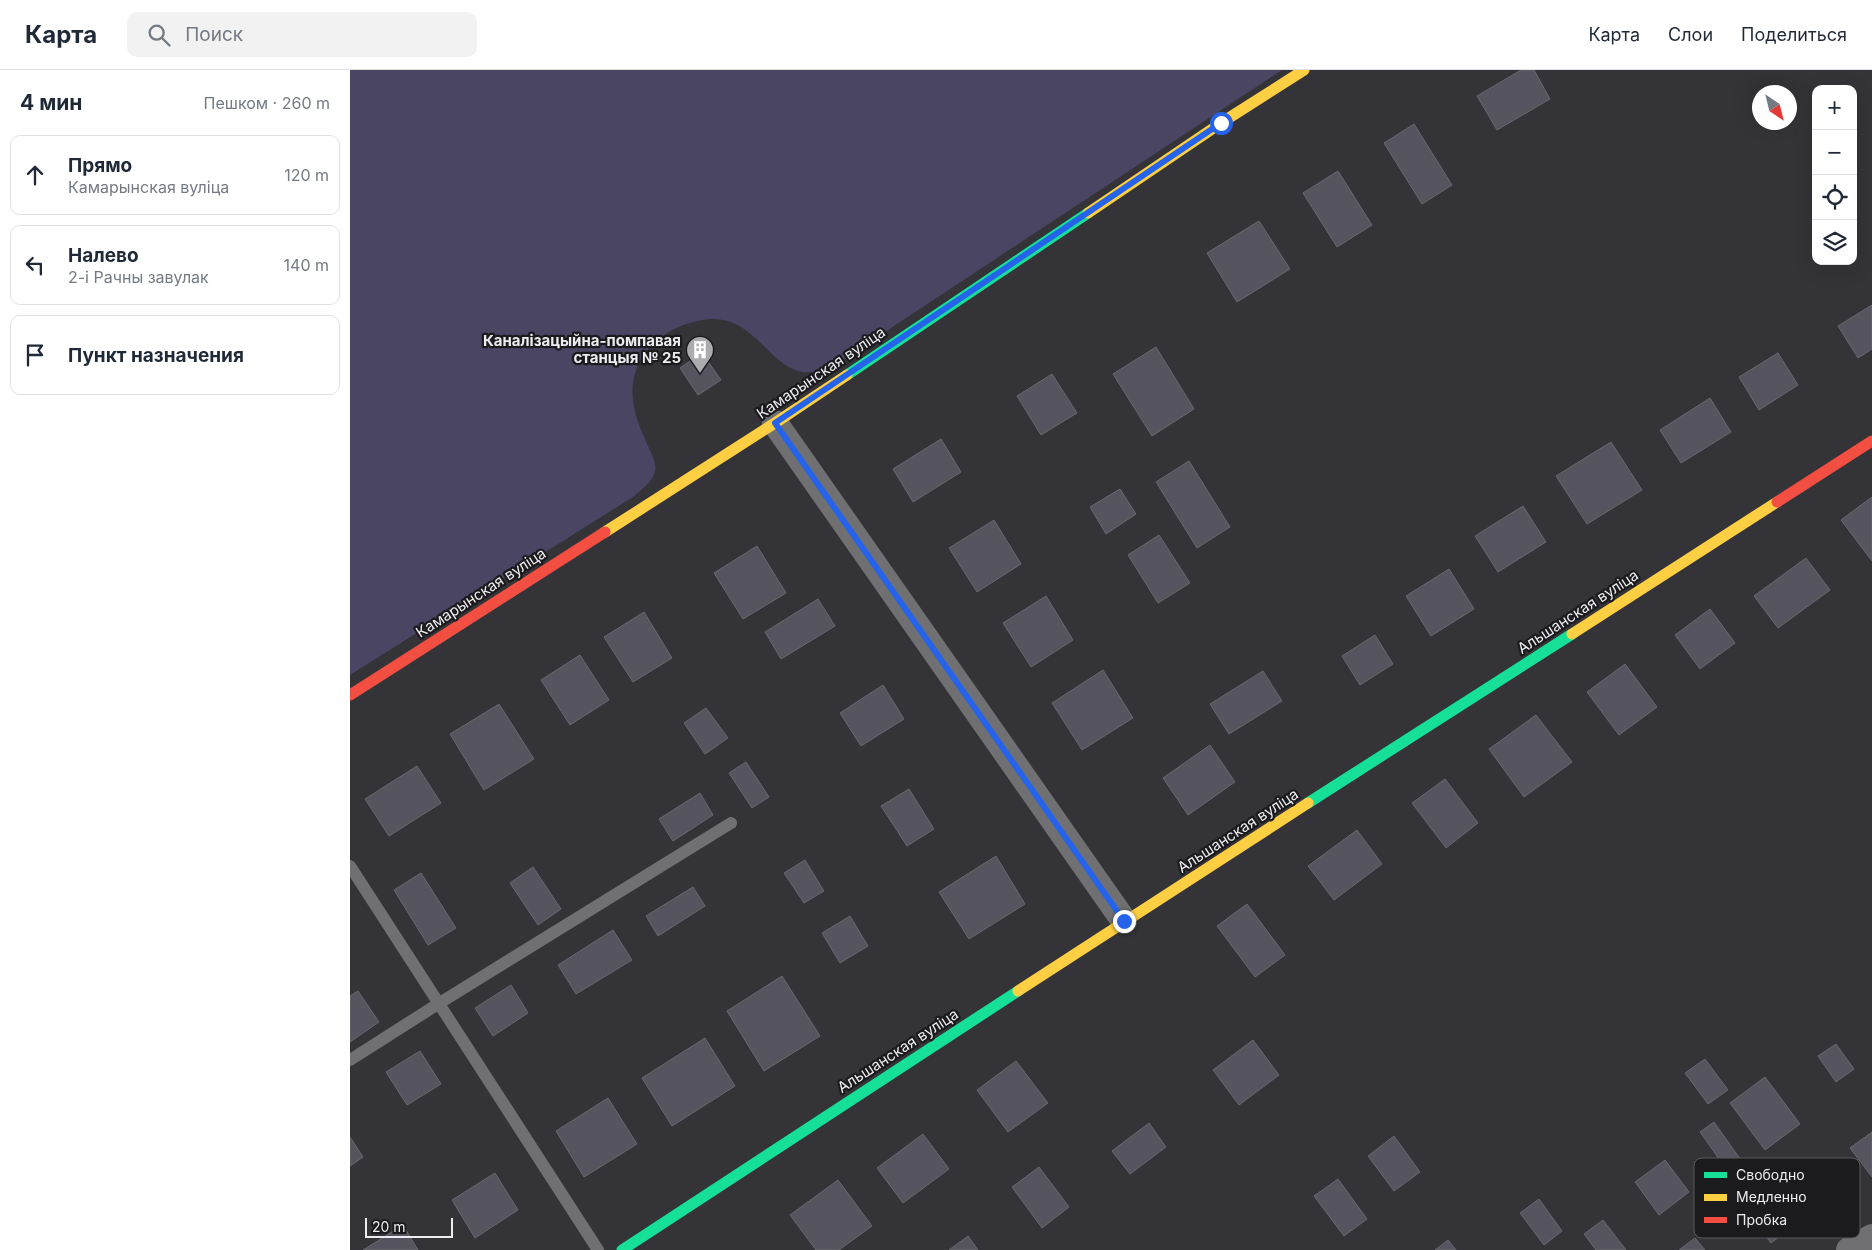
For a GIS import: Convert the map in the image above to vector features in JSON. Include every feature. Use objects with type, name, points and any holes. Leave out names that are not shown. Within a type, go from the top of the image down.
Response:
[{"type":"street","name":"Камарынская вуліца","points":[[350,695],[775,423],[1221,123],[1304,70]]},
{"type":"street","points":[[775,423],[1124,921]]},
{"type":"street","name":"Альшанская вуліца","points":[[622,1250],[1124,921],[1872,441]]},
{"type":"street","points":[[1849,1250],[1872,1237]]},
{"type":"lane","points":[[350,1060],[731,823]]},
{"type":"lane","points":[[350,866],[598,1250]]},
{"type":"shaded area","points":[[350,70],[1282,70],[841,361],[826,368],[809,372],[793,369],[780,361],[755,337],[736,324],[727,321],[706,319],[681,326],[669,332],[646,351],[639,363],[633,384],[636,416],[655,465],[654,475],[646,486],[633,497],[350,675]]},
{"type":"building","points":[[1521,70],[1534,70],[1550,99],[1497,130],[1477,96]]},
{"type":"building","points":[[1414,124],[1452,185],[1422,204],[1384,143]]},
{"type":"building","points":[[1338,171],[1372,225],[1337,247],[1303,193]]},
{"type":"building","points":[[1259,221],[1290,269],[1237,302],[1207,253]]},
{"type":"building","points":[[1872,305],[1872,349],[1858,358],[1838,326]]},
{"type":"building","points":[[1156,347],[1194,409],[1152,436],[1113,374]]},
{"type":"building","name":"Каналізацыйна-помпавая станцыя № 25","points":[[702,353],[721,380],[698,395],[680,368]]},
{"type":"building","points":[[1778,353],[1798,385],[1759,410],[1739,377]]},
{"type":"building","points":[[1052,374],[1077,413],[1041,435],[1017,396]]},
{"type":"building","points":[[1710,398],[1731,432],[1681,463],[1660,430]]},
{"type":"building","points":[[941,439],[961,472],[913,502],[893,469]]},
{"type":"building","points":[[1611,442],[1642,490],[1587,524],[1556,476]]},
{"type":"building","points":[[1189,461],[1230,527],[1197,548],[1156,482]]},
{"type":"building","points":[[1120,489],[1136,514],[1106,534],[1090,507]]},
{"type":"building","points":[[1872,497],[1872,561],[1841,520]]},
{"type":"building","points":[[1523,506],[1546,542],[1498,572],[1475,536]]},
{"type":"building","points":[[994,520],[1021,564],[977,592],[949,548]]},
{"type":"building","points":[[1159,535],[1190,583],[1158,603],[1128,555]]},
{"type":"building","points":[[757,546],[786,593],[743,619],[714,573]]},
{"type":"building","points":[[1806,558],[1830,590],[1778,628],[1754,596]]},
{"type":"building","points":[[1449,569],[1474,609],[1431,636],[1406,596]]},
{"type":"building","points":[[1046,596],[1073,640],[1031,667],[1003,623]]},
{"type":"building","points":[[818,599],[835,626],[781,659],[765,632]]},
{"type":"building","points":[[1710,609],[1735,643],[1700,669],[1675,635]]},
{"type":"building","points":[[644,612],[672,658],[633,682],[604,637]]},
{"type":"building","points":[[1375,635],[1393,664],[1360,685],[1342,656]]},
{"type":"building","points":[[580,655],[609,700],[570,725],[541,680]]},
{"type":"building","points":[[1625,664],[1657,707],[1619,735],[1587,692]]},
{"type":"building","points":[[1103,670],[1133,718],[1082,750],[1052,703]]},
{"type":"building","points":[[1263,671],[1282,701],[1229,734],[1210,704]]},
{"type":"building","points":[[883,685],[904,719],[861,746],[840,713]]},
{"type":"building","points":[[499,704],[534,759],[484,790],[450,734]]},
{"type":"building","points":[[706,708],[728,738],[705,754],[684,723]]},
{"type":"building","points":[[1536,715],[1572,762],[1524,797],[1489,749]]},
{"type":"building","points":[[1210,745],[1235,782],[1188,815],[1163,778]]},
{"type":"building","points":[[746,762],[769,797],[752,808],[729,773]]},
{"type":"building","points":[[417,766],[441,803],[389,836],[365,799]]},
{"type":"building","points":[[1445,779],[1478,823],[1446,848],[1412,803]]},
{"type":"building","points":[[909,789],[934,829],[907,846],[881,806]]},
{"type":"building","points":[[700,793],[713,815],[673,841],[659,819]]},
{"type":"building","points":[[1357,830],[1382,864],[1334,900],[1308,866]]},
{"type":"building","points":[[996,856],[1025,904],[969,939],[939,892]]},
{"type":"building","points":[[805,860],[824,891],[804,903],[784,873]]},
{"type":"building","points":[[533,867],[561,909],[538,925],[510,883]]},
{"type":"building","points":[[421,873],[456,928],[428,945],[394,890]]},
{"type":"building","points":[[693,887],[705,906],[658,936],[646,916]]},
{"type":"building","points":[[1247,904],[1285,955],[1255,977],[1217,926]]},
{"type":"building","points":[[850,916],[868,946],[840,963],[822,933]]},
{"type":"building","points":[[613,930],[632,960],[576,994],[558,965]]},
{"type":"building","points":[[782,976],[820,1036],[764,1071],[727,1011]]},
{"type":"building","points":[[511,985],[528,1013],[493,1036],[475,1008]]},
{"type":"building","points":[[358,991],[379,1022],[350,1042],[350,996]]},
{"type":"building","points":[[705,1038],[735,1086],[672,1126],[642,1078]]},
{"type":"building","points":[[1253,1040],[1279,1075],[1239,1105],[1213,1070]]},
{"type":"building","points":[[1836,1044],[1854,1069],[1836,1082],[1818,1056]]},
{"type":"building","points":[[420,1051],[441,1084],[407,1105],[386,1072]]},
{"type":"building","points":[[1705,1059],[1728,1090],[1708,1104],[1685,1073]]},
{"type":"building","points":[[1016,1061],[1048,1103],[1008,1132],[977,1090]]},
{"type":"building","points":[[1765,1077],[1800,1124],[1765,1150],[1730,1103]]},
{"type":"building","points":[[608,1098],[637,1144],[584,1177],[556,1131]]},
{"type":"building","points":[[1714,1122],[1739,1158],[1718,1158],[1700,1132]]},
{"type":"building","points":[[1149,1123],[1166,1147],[1130,1174],[1112,1151]]},
{"type":"building","points":[[1872,1132],[1872,1177],[1860,1161],[1860,1158],[1858,1158],[1850,1148]]},
{"type":"building","points":[[923,1134],[949,1169],[903,1203],[877,1168]]},
{"type":"building","points":[[1394,1136],[1420,1172],[1394,1191],[1368,1156]]},
{"type":"building","points":[[350,1137],[363,1157],[350,1166]]},
{"type":"building","points":[[1665,1160],[1689,1192],[1659,1215],[1635,1182]]},
{"type":"building","points":[[1039,1167],[1069,1207],[1042,1228],[1012,1187]]},
{"type":"building","points":[[495,1173],[518,1210],[475,1238],[452,1200]]},
{"type":"building","points":[[1338,1179],[1367,1219],[1344,1236],[1314,1196]]},
{"type":"building","points":[[838,1180],[872,1226],[839,1250],[816,1250],[790,1215]]},
{"type":"building","points":[[1539,1199],[1562,1231],[1544,1245],[1520,1213]]},
{"type":"building","points":[[1603,1220],[1626,1250],[1596,1250],[1584,1234]]},
{"type":"building","points":[[403,1225],[418,1250],[363,1250]]},
{"type":"building","points":[[968,1236],[978,1250],[949,1250]]},
{"type":"building","points":[[1695,1238],[1705,1250],[1679,1250]]},
{"type":"building","points":[[1767,1238],[1778,1238],[1771,1243]]},
{"type":"building","points":[[1448,1240],[1456,1250],[1435,1250]]},
{"type":"traffic: fast","points":[[847,375],[1088,213]]},
{"type":"traffic: fast","points":[[1308,803],[1572,634]]},
{"type":"traffic: fast","points":[[622,1250],[1018,991]]},
{"type":"traffic: slow","points":[[1088,213],[1221,123],[1304,70]]},
{"type":"traffic: slow","points":[[605,532],[847,375]]},
{"type":"traffic: slow","points":[[1572,634],[1777,502]]},
{"type":"traffic: slow","points":[[1018,991],[1308,803]]},
{"type":"traffic: jam","points":[[1777,502],[1872,441]]},
{"type":"traffic: jam","points":[[350,695],[605,532]]},
{"type":"place","name":"Каналізацыйна-помпавая станцыя № 25","points":[[700,374]]},
{"type":"route","points":[[1124,921],[775,423],[1221,123]]}]
